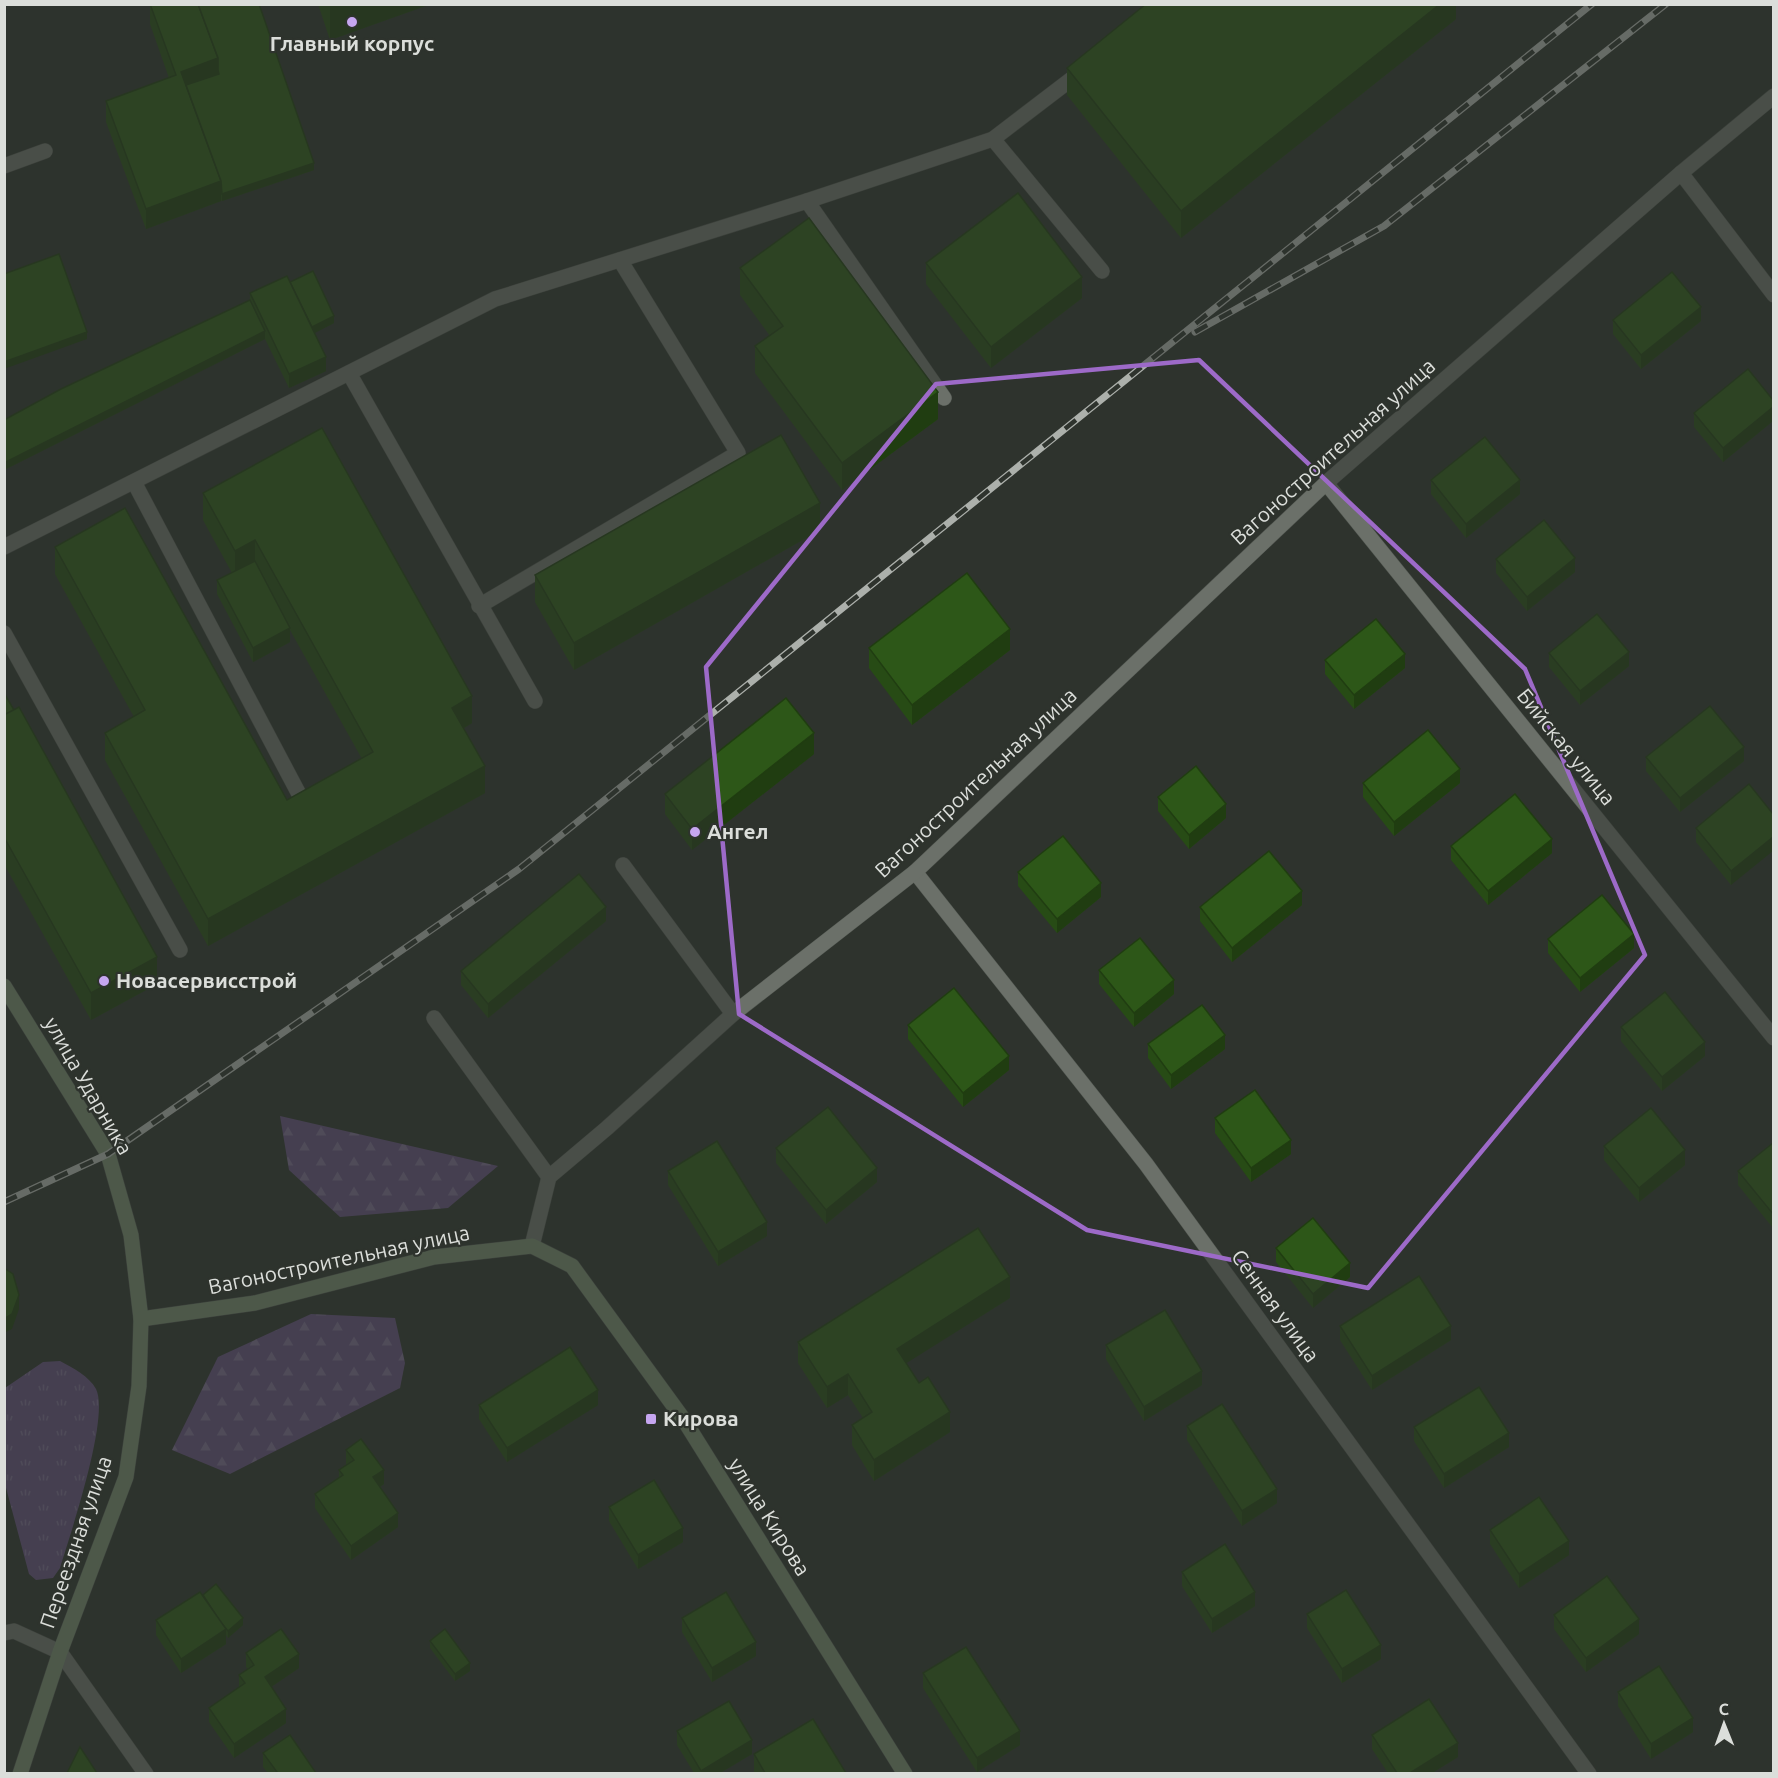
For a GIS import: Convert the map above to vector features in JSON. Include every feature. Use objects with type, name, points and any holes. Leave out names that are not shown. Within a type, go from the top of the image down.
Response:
[{"type":"street","points":[[4,547],[495,299],[807,201],[993,139],[1095,61]]},
{"type":"street","name":"Вагоностроительная улица","points":[[549,1177],[733,1014],[915,872],[1326,483],[1681,173],[1773,96]]},
{"type":"street","points":[[993,139],[1102,271]]},
{"type":"street","points":[[4,166],[45,151]]},
{"type":"street","points":[[1681,173],[1773,295]]},
{"type":"street","points":[[807,201],[944,398]]},
{"type":"street","points":[[479,606],[738,453],[620,260]]},
{"type":"street","points":[[349,373],[479,606],[535,701]]},
{"type":"street","points":[[134,482],[300,796]]},
{"type":"street","name":"Бийская улица","points":[[1326,483],[1773,1038]]},
{"type":"street","points":[[4,633],[180,950]]},
{"type":"street","points":[[623,865],[733,1014]]},
{"type":"street","name":"Сенная улица","points":[[915,872],[1146,1164],[1589,1773]]},
{"type":"street","name":"улица Ударника","points":[[4,986],[108,1154],[131,1235],[141,1319]]},
{"type":"street","points":[[434,1018],[549,1177],[532,1246]]},
{"type":"street","name":"Вагоностроительная улица","points":[[141,1319],[255,1303],[434,1257],[532,1246]]},
{"type":"street","name":"улица Кирова","points":[[532,1246],[572,1266],[684,1420],[905,1773]]},
{"type":"street","name":"Переездная улица","points":[[20,1773],[60,1652],[126,1477],[139,1386],[141,1319]]},
{"type":"street","points":[[4,1634],[14,1631],[60,1652],[146,1773]]},
{"type":"highlighted area","points":[[1199,360],[1525,669],[1645,955],[1368,1288],[1087,1230],[739,1014],[706,667],[936,384]]},
{"type":"green space","points":[[280,1116],[498,1166],[448,1208],[340,1217],[289,1170]]},
{"type":"green space","points":[[311,1314],[395,1318],[405,1363],[400,1388],[230,1474],[172,1450],[218,1357]]},
{"type":"green space","points":[[60,1361],[85,1376],[93,1384],[99,1403],[98,1424],[87,1477],[60,1568],[53,1578],[36,1580],[29,1574],[5,1484],[5,1388],[43,1362]]},
{"type":"building","points":[[150,4],[198,4],[218,58],[181,72],[221,181],[146,209],[106,101],[176,75]]},
{"type":"building","points":[[198,4],[259,4],[314,163],[222,194],[221,181],[186,85],[219,74],[218,58]]},
{"type":"building","points":[[1146,4],[1440,4],[1181,211],[1067,68]]},
{"type":"building","points":[[1018,193],[1082,277],[991,347],[926,263]]},
{"type":"building","points":[[809,218],[938,392],[842,463],[755,346],[783,326],[740,268]]},
{"type":"building","points":[[59,254],[87,332],[4,362],[4,274]]},
{"type":"building","points":[[313,271],[334,316],[312,327],[290,282]]},
{"type":"building","points":[[1672,272],[1701,307],[1641,355],[1613,320]]},
{"type":"building","points":[[287,276],[326,357],[289,374],[250,293]]},
{"type":"building","points":[[250,300],[265,331],[4,463],[4,420],[61,389]]},
{"type":"building","points":[[1748,369],[1773,400],[1773,407],[1723,448],[1694,413]]},
{"type":"building","points":[[322,428],[472,696],[452,708],[485,766],[208,919],[105,733],[145,710],[55,547],[125,508],[287,800],[373,752],[255,540],[235,551],[203,493]]},
{"type":"building","points":[[781,435],[820,503],[574,643],[535,575]]},
{"type":"building","points":[[1485,437],[1520,480],[1466,524],[1431,480]]},
{"type":"building","points":[[1544,520],[1575,558],[1527,597],[1496,559]]},
{"type":"building","points":[[255,561],[290,628],[253,648],[217,580]]},
{"type":"building","points":[[967,573],[1010,629],[912,705],[869,648]]},
{"type":"building","points":[[1597,614],[1629,652],[1580,691],[1549,653]]},
{"type":"building","points":[[1376,619],[1405,654],[1354,695],[1325,660]]},
{"type":"building","points":[[4,693],[14,710],[4,715]]},
{"type":"building","points":[[786,698],[814,733],[692,829],[665,794]]},
{"type":"building","points":[[1710,706],[1744,747],[1680,798],[1646,757]]},
{"type":"building","points":[[19,707],[157,957],[91,993],[4,837],[4,715]]},
{"type":"building","points":[[1428,730],[1460,769],[1394,822],[1363,783]]},
{"type":"building","points":[[1196,766],[1226,804],[1189,835],[1158,797]]},
{"type":"building","points":[[1749,784],[1773,814],[1773,837],[1731,871],[1696,828]]},
{"type":"building","points":[[1515,794],[1552,839],[1488,891],[1451,846]]},
{"type":"building","points":[[1063,836],[1101,883],[1057,919],[1018,872]]},
{"type":"building","points":[[1269,851],[1302,891],[1232,948],[1200,907]]},
{"type":"building","points":[[579,874],[606,907],[488,1004],[461,971]]},
{"type":"building","points":[[1602,895],[1634,934],[1580,978],[1548,939]]},
{"type":"building","points":[[1140,938],[1174,980],[1134,1013],[1099,970]]},
{"type":"building","points":[[954,988],[1009,1056],[963,1093],[908,1025]]},
{"type":"building","points":[[1665,992],[1705,1042],[1662,1077],[1621,1027]]},
{"type":"building","points":[[1202,1005],[1225,1035],[1171,1075],[1148,1044]]},
{"type":"building","points":[[1255,1090],[1291,1140],[1251,1168],[1215,1118]]},
{"type":"building","points":[[828,1107],[877,1168],[826,1210],[776,1148]]},
{"type":"building","points":[[1651,1108],[1685,1150],[1639,1188],[1604,1146]]},
{"type":"building","points":[[717,1141],[767,1222],[718,1252],[668,1171]]},
{"type":"building","points":[[1773,1143],[1773,1214],[1738,1171]]},
{"type":"building","points":[[1313,1218],[1350,1263],[1313,1294],[1276,1248]]},
{"type":"building","points":[[978,1228],[1010,1277],[897,1349],[919,1383],[928,1377],[950,1412],[874,1460],[852,1425],[872,1412],[848,1374],[827,1387],[798,1342]]},
{"type":"building","points":[[4,1268],[13,1274],[19,1295],[12,1314],[4,1319]]},
{"type":"building","points":[[1419,1276],[1451,1326],[1372,1376],[1340,1326]]},
{"type":"building","points":[[1165,1310],[1202,1371],[1144,1407],[1106,1345]]},
{"type":"building","points":[[570,1347],[598,1390],[507,1448],[479,1405]]},
{"type":"building","points":[[1479,1387],[1509,1433],[1444,1474],[1414,1427]]},
{"type":"building","points":[[1222,1404],[1277,1489],[1242,1511],[1187,1426]]},
{"type":"building","points":[[361,1439],[384,1470],[373,1477],[398,1513],[351,1546],[315,1494],[343,1475],[339,1470],[354,1460],[346,1450]]},
{"type":"building","points":[[654,1480],[683,1528],[638,1555],[609,1507]]},
{"type":"building","points":[[1539,1497],[1569,1541],[1519,1574],[1490,1530]]},
{"type":"building","points":[[1225,1544],[1255,1592],[1212,1619],[1182,1572]]},
{"type":"building","points":[[1607,1576],[1639,1619],[1586,1658],[1554,1615]]},
{"type":"building","points":[[216,1584],[243,1618],[228,1631],[203,1595]]},
{"type":"building","points":[[1346,1590],[1381,1645],[1342,1669],[1307,1614]]},
{"type":"building","points":[[200,1592],[226,1629],[181,1659],[156,1620]]},
{"type":"building","points":[[726,1592],[756,1642],[712,1668],[682,1618]]},
{"type":"building","points":[[281,1629],[299,1654],[265,1677],[286,1709],[234,1744],[209,1708],[245,1683],[239,1675],[254,1665],[246,1653]]},
{"type":"building","points":[[445,1629],[470,1663],[455,1674],[430,1641]]},
{"type":"building","points":[[966,1647],[1020,1731],[977,1758],[923,1673]]},
{"type":"building","points":[[1659,1666],[1693,1718],[1651,1744],[1618,1692]]},
{"type":"building","points":[[1429,1699],[1458,1743],[1410,1773],[1397,1773],[1372,1735]]},
{"type":"building","points":[[729,1701],[752,1740],[701,1771],[677,1731]]},
{"type":"building","points":[[813,1719],[846,1773],[765,1773],[754,1754]]},
{"type":"building","points":[[290,1735],[316,1773],[275,1773],[277,1772],[263,1753]]},
{"type":"building","points":[[80,1747],[97,1773],[67,1773]]},
{"type":"railway","points":[[4,1202],[108,1154],[519,869],[1592,4]]},
{"type":"railway","points":[[1195,332],[1384,226],[1666,4]]},
{"type":"place","name":"Главный корпус","points":[[352,22]]},
{"type":"place","name":"Ангел","points":[[695,832]]},
{"type":"place","name":"Новасервисстрой","points":[[104,981]]},
{"type":"place","name":"Кирова","points":[[651,1419]]}]
